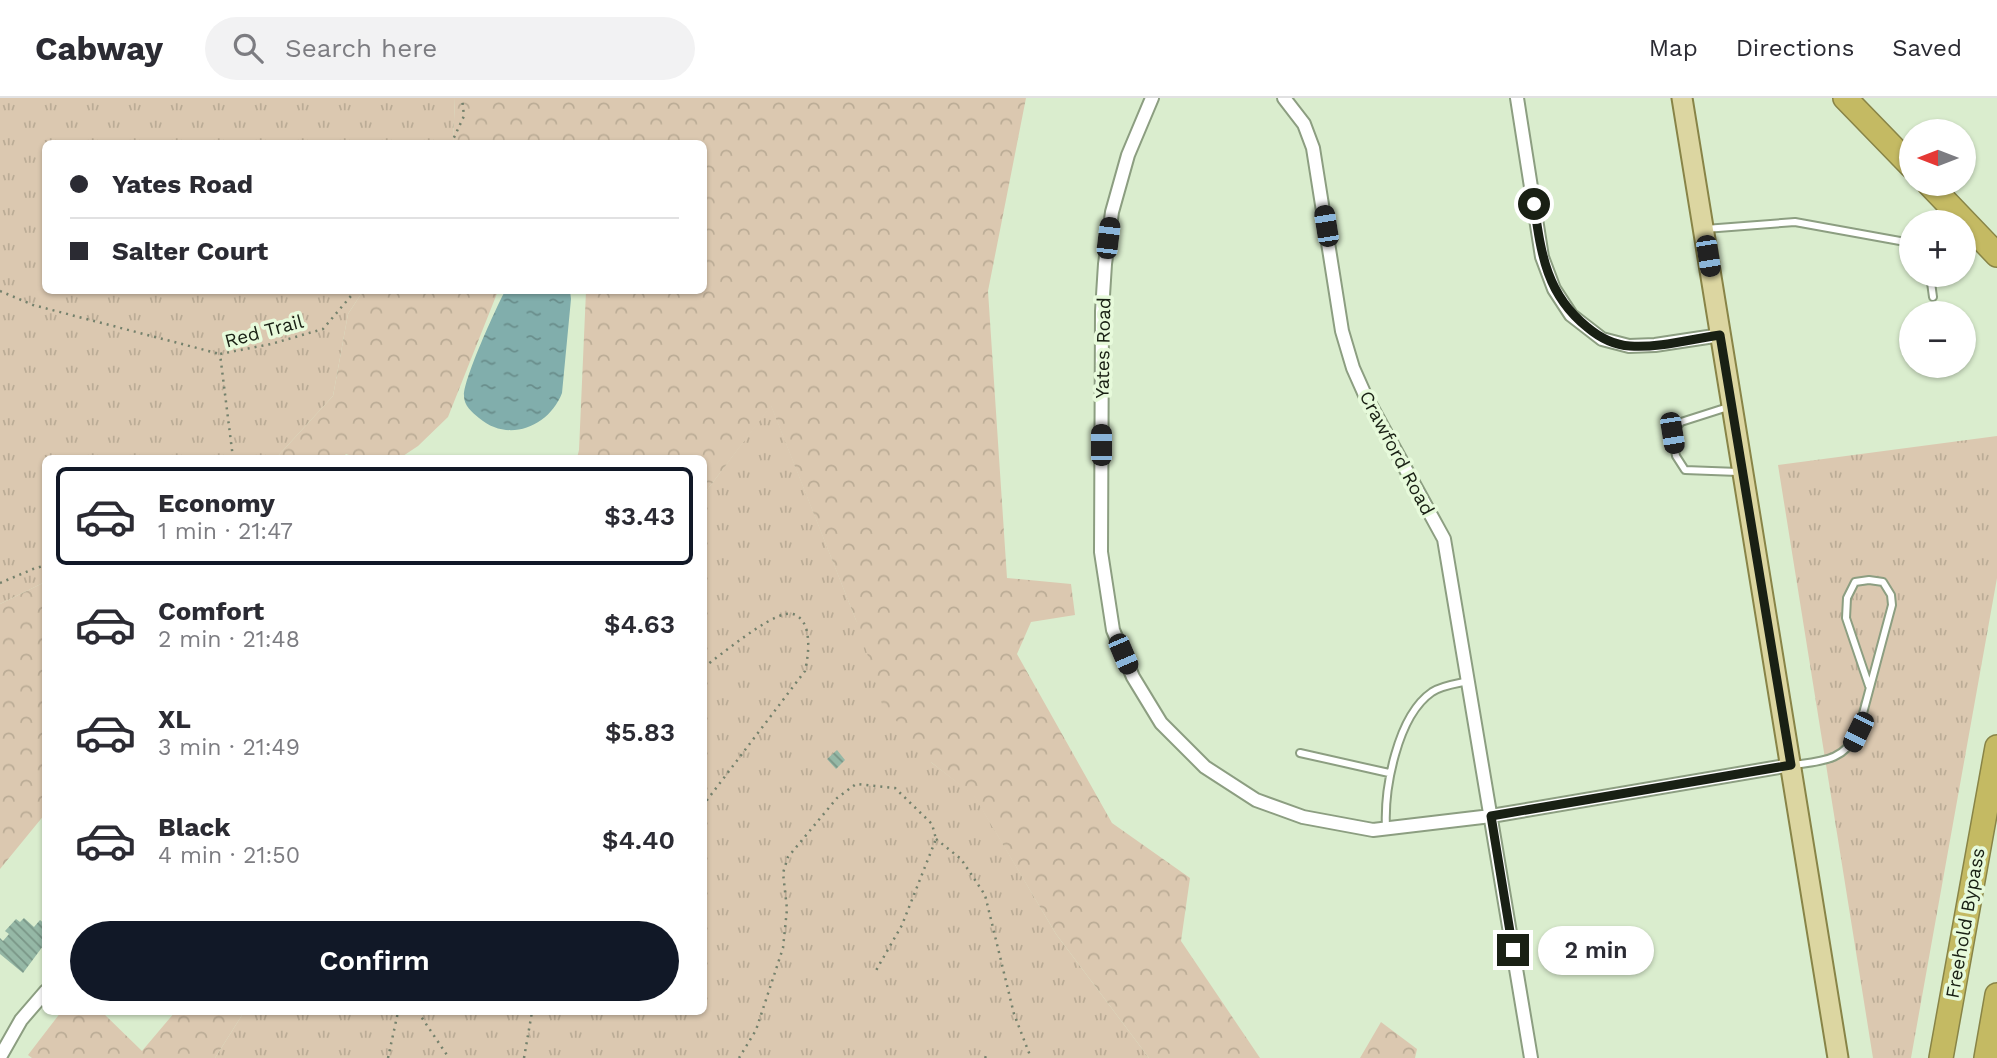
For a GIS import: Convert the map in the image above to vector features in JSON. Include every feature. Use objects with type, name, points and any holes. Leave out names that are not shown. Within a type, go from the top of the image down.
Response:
[{"type":"highway","points":[[1845,98],[1899,154]]},
{"type":"highway","points":[[1940,196],[1997,255]]},
{"type":"highway","name":"Freehold Bypass","points":[[1941,1058],[1997,747]]},
{"type":"highway","points":[[1986,1058],[1997,995]]},
{"type":"main road","points":[[1682,98],[1838,1058]]},
{"type":"street","name":"Yates Road","points":[[1152,98],[1128,155],[1111,212],[1105,264],[1102,311],[1101,552],[1112,630],[1133,677],[1161,723],[1205,767],[1256,800],[1303,817],[1373,830],[1491,816],[1791,765]]},
{"type":"street","name":"Crawford Road","points":[[1284,98],[1304,124],[1314,148],[1342,331],[1353,368],[1364,396],[1444,539],[1531,1058]]},
{"type":"street","points":[[1517,98],[1542,257],[1554,289],[1571,315],[1602,340],[1629,346],[1655,345],[1720,335]]},
{"type":"street","points":[[0,1057],[21,1020],[42,996]]},
{"type":"lane","points":[[1703,229],[1795,222],[1899,241]]},
{"type":"lane","points":[[1932,287],[1933,297]]},
{"type":"lane","points":[[1733,405],[1681,422],[1672,433],[1676,456],[1685,470],[1744,472]]},
{"type":"lane","points":[[1791,765],[1823,761],[1841,754],[1851,746],[1858,732],[1892,605],[1891,595],[1883,582],[1869,580],[1855,582],[1847,598],[1846,618],[1869,686]]},
{"type":"lane","points":[[1386,829],[1386,795],[1393,758],[1412,714],[1431,693],[1448,685],[1469,681]]},
{"type":"lane","points":[[1300,753],[1390,774]]},
{"type":"path","points":[[453,140],[464,116],[462,98]]},
{"type":"path","points":[[0,291],[33,305],[220,354]]},
{"type":"path","name":"Red Trail","points":[[233,455],[220,354],[323,330],[353,294]]},
{"type":"path","points":[[0,583],[42,566]]},
{"type":"path","points":[[707,665],[768,622],[786,614],[797,615],[803,620],[808,647],[805,671],[707,800]]},
{"type":"path","points":[[739,1058],[755,1030],[783,948],[787,909],[783,873],[788,857],[837,798],[856,784],[895,789],[932,824],[936,839],[961,859],[985,895],[1014,1014],[1031,1058]]},
{"type":"path","points":[[874,974],[902,925],[936,839]]},
{"type":"path","points":[[388,1058],[397,1015]]},
{"type":"path","points":[[420,1015],[449,1058]]},
{"type":"path","points":[[524,1058],[531,1015]]},
{"type":"green space","points":[[0,98],[455,98],[453,140],[42,140],[42,294],[361,294],[348,314],[333,396],[279,455],[42,455],[42,583],[0,604]]},
{"type":"green space","points":[[455,98],[1026,98],[988,291],[1007,578],[1071,584],[1075,615],[1031,622],[1017,654],[1112,823],[1190,878],[1181,941],[1260,1058],[1149,1058],[1056,934],[974,796],[932,763],[882,704],[861,633],[771,406],[707,490],[707,455],[578,455],[586,294],[707,294],[707,140],[453,140]]},
{"type":"green space","points":[[361,294],[497,294],[448,417],[418,446],[404,455],[279,455],[333,396],[348,314]]},
{"type":"green space","points":[[771,405],[856,620],[932,763],[974,795],[1056,934],[1149,1058],[215,1058],[242,1015],[707,1015],[707,490]]},
{"type":"green space","points":[[1997,436],[1997,578],[1911,1058],[1873,1058],[1778,465]]},
{"type":"green space","points":[[42,583],[42,818],[0,869],[0,604]]},
{"type":"green space","points":[[59,1015],[105,1015],[142,1051],[172,1015],[242,1015],[215,1058],[32,1058],[28,1055]]},
{"type":"green space","points":[[1381,1022],[1417,1049],[1415,1058],[1360,1058]]},
{"type":"water","points":[[504,294],[570,294],[562,393],[548,415],[526,428],[502,429],[490,425],[471,411],[464,400],[474,360]]},
{"type":"building","points":[[837,750],[845,760],[836,769],[827,759]]},
{"type":"building","points":[[24,918],[34,927],[40,920],[42,922],[42,947],[23,973],[0,954],[0,938],[3,941],[9,934],[5,931],[16,919],[20,922]]},
{"type":"route","points":[[1513,950],[1491,816],[1791,765],[1720,335],[1655,345],[1629,346],[1602,340],[1571,315],[1554,289],[1542,257],[1534,204]]}]
